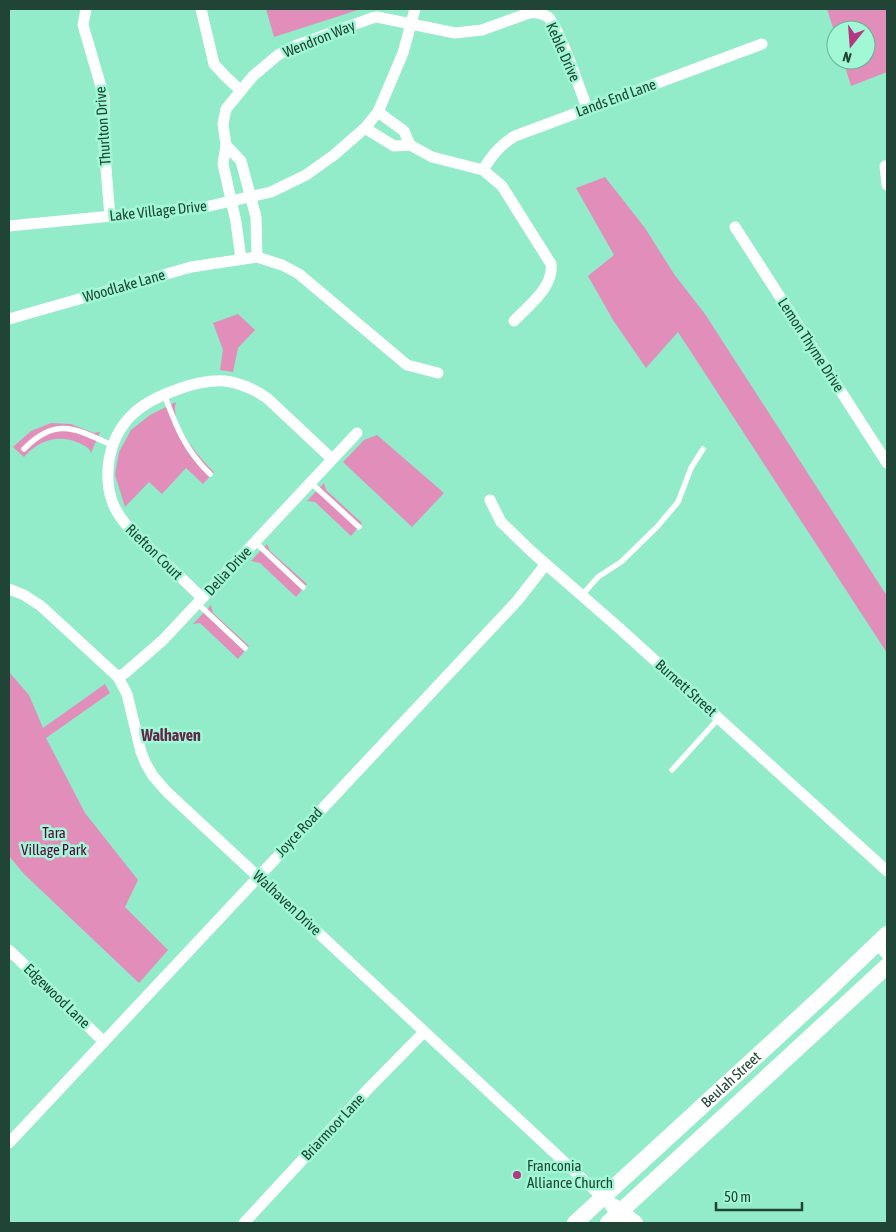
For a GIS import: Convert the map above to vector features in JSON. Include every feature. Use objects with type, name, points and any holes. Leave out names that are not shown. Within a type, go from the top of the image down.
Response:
[{"type":"main road","name":"Beulah Street","points":[[575,1223],[820,998],[884,944]]},
{"type":"main road","name":"Beulah Street","points":[[608,1223],[887,966]]},
{"type":"main road","points":[[603,1198],[635,1223]]},
{"type":"street","name":"Thurlton Drive","points":[[86,9],[83,26],[104,97],[104,144],[110,217]]},
{"type":"street","points":[[201,9],[214,64],[240,90]]},
{"type":"street","name":"Lake Village Drive","points":[[9,226],[206,207],[271,192],[306,175],[334,155],[364,128],[378,112],[400,60],[415,9]]},
{"type":"street","name":"Keble Drive","points":[[411,25],[443,32],[472,32],[529,13],[537,12],[544,15],[550,19],[558,32],[587,108]]},
{"type":"street","name":"Wendron Way","points":[[231,200],[223,164],[226,145],[223,124],[224,114],[240,90],[253,76],[278,55],[301,44],[372,18],[377,17],[411,25]]},
{"type":"street","name":"Lands End Lane","points":[[483,170],[494,152],[509,139],[587,108],[762,44]]},
{"type":"street","points":[[378,112],[404,131],[410,145]]},
{"type":"street","points":[[364,128],[394,146],[410,145],[432,157],[483,170],[502,186],[551,264],[551,277],[548,285],[514,321]]},
{"type":"street","points":[[226,145],[241,161],[251,196],[256,217],[257,256],[282,265],[299,274],[407,365],[438,373]]},
{"type":"street","points":[[885,166],[887,185]]},
{"type":"street","points":[[231,200],[241,259]]},
{"type":"street","name":"Lemon Thyme Drive","points":[[735,227],[887,463]]},
{"type":"street","name":"Woodlake Lane","points":[[9,319],[191,266],[257,256]]},
{"type":"street","name":"Riefton Court","points":[[200,600],[129,528],[116,511],[108,482],[107,470],[112,445],[129,417],[141,407],[164,394],[207,381],[226,382],[244,386],[267,398],[332,459]]},
{"type":"street","name":"Delia Drive","points":[[118,677],[163,640],[357,433]]},
{"type":"street","name":"Burnett Street","points":[[490,500],[500,522],[887,871]]},
{"type":"street","name":"Joyce Road","points":[[9,1143],[517,601],[546,564]]},
{"type":"street","name":"Walhaven Drive","points":[[9,589],[24,595],[41,606],[118,677],[127,694],[141,752],[153,776],[167,792],[603,1198]]},
{"type":"street","name":"Edgewood Lane","points":[[9,950],[104,1042]]},
{"type":"street","name":"Briarmoor Lane","points":[[244,1223],[374,1082],[424,1032]]},
{"type":"lane","points":[[164,394],[184,444],[196,461],[210,474]]},
{"type":"lane","points":[[24,449],[36,437],[48,431],[59,429],[81,432],[112,445]]},
{"type":"lane","points":[[582,595],[598,577],[621,562],[678,502],[691,468],[703,449]]},
{"type":"lane","points":[[310,482],[359,527]]},
{"type":"lane","points":[[255,542],[303,587]]},
{"type":"lane","points":[[200,600],[246,648]]},
{"type":"lane","points":[[672,770],[719,718]]},
{"type":"green space","points":[[266,9],[361,9],[274,37]]},
{"type":"green space","points":[[827,9],[887,9],[887,72],[851,86],[846,70],[876,70],[876,20],[831,20]]},
{"type":"green space","points":[[605,177],[645,228],[674,274],[705,314],[887,596],[887,653],[678,332],[646,368],[613,320],[588,276],[614,255],[576,188]]},
{"type":"green space","points":[[238,314],[255,330],[238,348],[233,372],[220,370],[223,350],[213,323]]},
{"type":"green space","points":[[176,402],[175,411],[181,430],[194,450],[214,472],[203,484],[186,468],[162,494],[149,482],[125,507],[115,475],[119,452],[131,430],[150,415]]},
{"type":"green space","points":[[51,423],[71,424],[94,433],[100,432],[91,453],[83,445],[64,439],[49,440],[42,443],[24,457],[13,447],[31,431]]},
{"type":"green space","points":[[377,435],[444,493],[412,527],[343,462],[364,440]]},
{"type":"green space","points":[[324,483],[326,490],[362,523],[351,536],[315,502],[307,501]]},
{"type":"green space","points":[[267,544],[270,551],[307,584],[296,597],[260,563],[251,561]]},
{"type":"green space","points":[[211,605],[213,613],[249,646],[238,659],[200,623],[193,624]]},
{"type":"green space","name":"Tara Village Park","points":[[9,672],[29,695],[43,728],[105,684],[110,693],[46,738],[85,813],[138,880],[125,907],[168,950],[139,983],[24,874],[9,856]]},
{"type":"place","name":"Franconia Alliance Church","points":[[517,1175]]},
{"type":"district","name":"Walhaven","points":[[171,735]]}]
